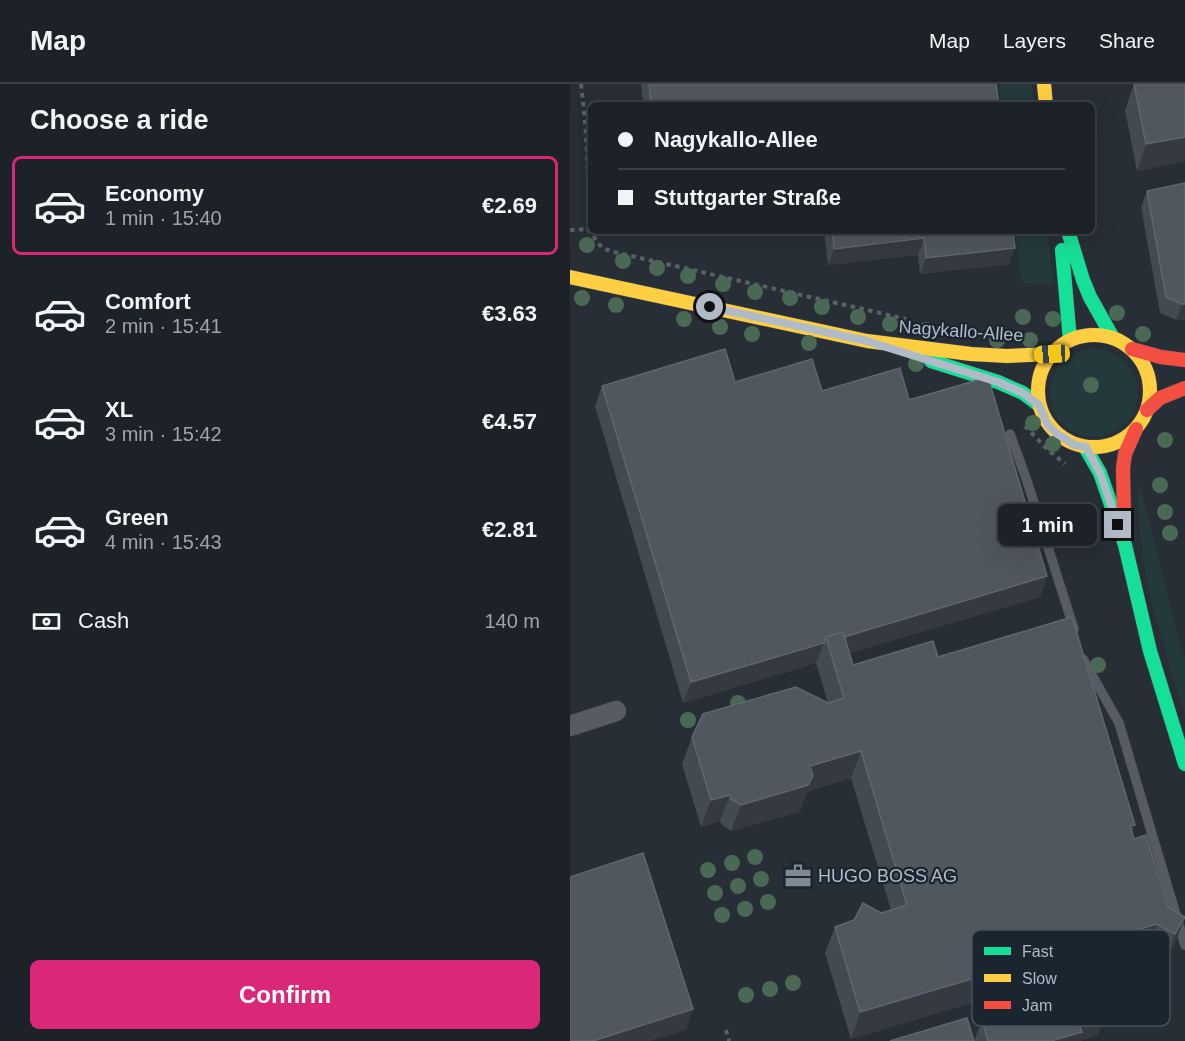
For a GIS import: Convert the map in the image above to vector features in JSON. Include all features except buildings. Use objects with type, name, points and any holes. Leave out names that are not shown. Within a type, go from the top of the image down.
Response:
[{"type":"main road","points":[[1044,84],[1046,102]]},
{"type":"main road","points":[[1061,234],[1070,340]]},
{"type":"main road","points":[[1069,234],[1090,297],[1113,338]]},
{"type":"main road","name":"Nagykallo-Allee","points":[[570,277],[867,341],[971,354],[1007,356],[1052,354]]},
{"type":"main road","points":[[1125,545],[1123,468],[1125,454],[1147,410],[1149,378],[1139,357],[1132,350],[1113,338],[1102,335],[1070,340],[1060,346],[1045,362],[1040,372],[1037,394],[1048,425],[1056,433],[1075,445],[1108,446],[1128,437],[1136,429]]},
{"type":"main road","name":"Nagykallo-Allee","points":[[867,341],[998,382],[1023,393],[1039,405]]},
{"type":"main road","points":[[1132,350],[1185,360]]},
{"type":"main road","points":[[1147,410],[1160,398],[1185,388]]},
{"type":"main road","points":[[1086,447],[1100,473],[1125,545],[1148,641],[1185,764]]},
{"type":"street","points":[[570,726],[616,711]]},
{"type":"lane","points":[[1011,434],[1077,639]]},
{"type":"lane","points":[[1081,651],[1084,662],[1119,723],[1185,945]]},
{"type":"path","points":[[581,84],[588,157]]},
{"type":"path","points":[[570,230],[588,229]]},
{"type":"path","points":[[592,234],[602,248],[614,252],[916,320]]},
{"type":"path","points":[[1022,422],[1026,429],[1069,467]]},
{"type":"path","points":[[726,1030],[729,1041]]},
{"type":"green space","points":[[999,84],[1032,84],[1034,102],[1001,102]]},
{"type":"green space","points":[[1015,234],[1047,234],[1054,285],[1021,283]]},
{"type":"green space","points":[[1094,349],[1119,356],[1131,368],[1138,393],[1131,418],[1119,430],[1094,437],[1069,430],[1057,418],[1050,393],[1057,368],[1069,356]]},
{"type":"green space","points":[[1138,484],[1140,484],[1185,658],[1185,716],[1148,586],[1140,535]]},
{"type":"traffic: fast","points":[[1069,234],[1090,297],[1113,338]]},
{"type":"traffic: fast","points":[[1062,250],[1070,340]]},
{"type":"traffic: fast","points":[[931,361],[998,382],[1023,393],[1039,405]]},
{"type":"traffic: fast","points":[[1085,447],[1100,473],[1125,545],[1150,651],[1185,764]]},
{"type":"traffic: slow","points":[[1044,84],[1046,102]]},
{"type":"traffic: slow","points":[[570,277],[867,341],[971,354],[1007,356],[1052,354]]},
{"type":"traffic: slow","points":[[1094,335],[1116,339],[1134,351],[1146,369],[1150,391],[1146,413],[1134,431],[1116,443],[1094,447],[1072,443],[1054,431],[1042,413],[1038,391],[1042,369],[1054,351],[1072,339],[1094,335]]},
{"type":"traffic: jam","points":[[1132,349],[1161,357],[1185,360]]},
{"type":"traffic: jam","points":[[1147,410],[1160,398],[1185,388]]},
{"type":"traffic: jam","points":[[1124,517],[1123,468],[1125,454],[1136,429]]},
{"type":"place","name":"HUGO BOSS AG","points":[[798,876]]},
{"type":"route","points":[[710,307],[867,341],[998,382],[1023,393],[1039,405],[1048,425],[1056,433],[1075,445],[1086,447],[1100,473],[1118,525]]}]
